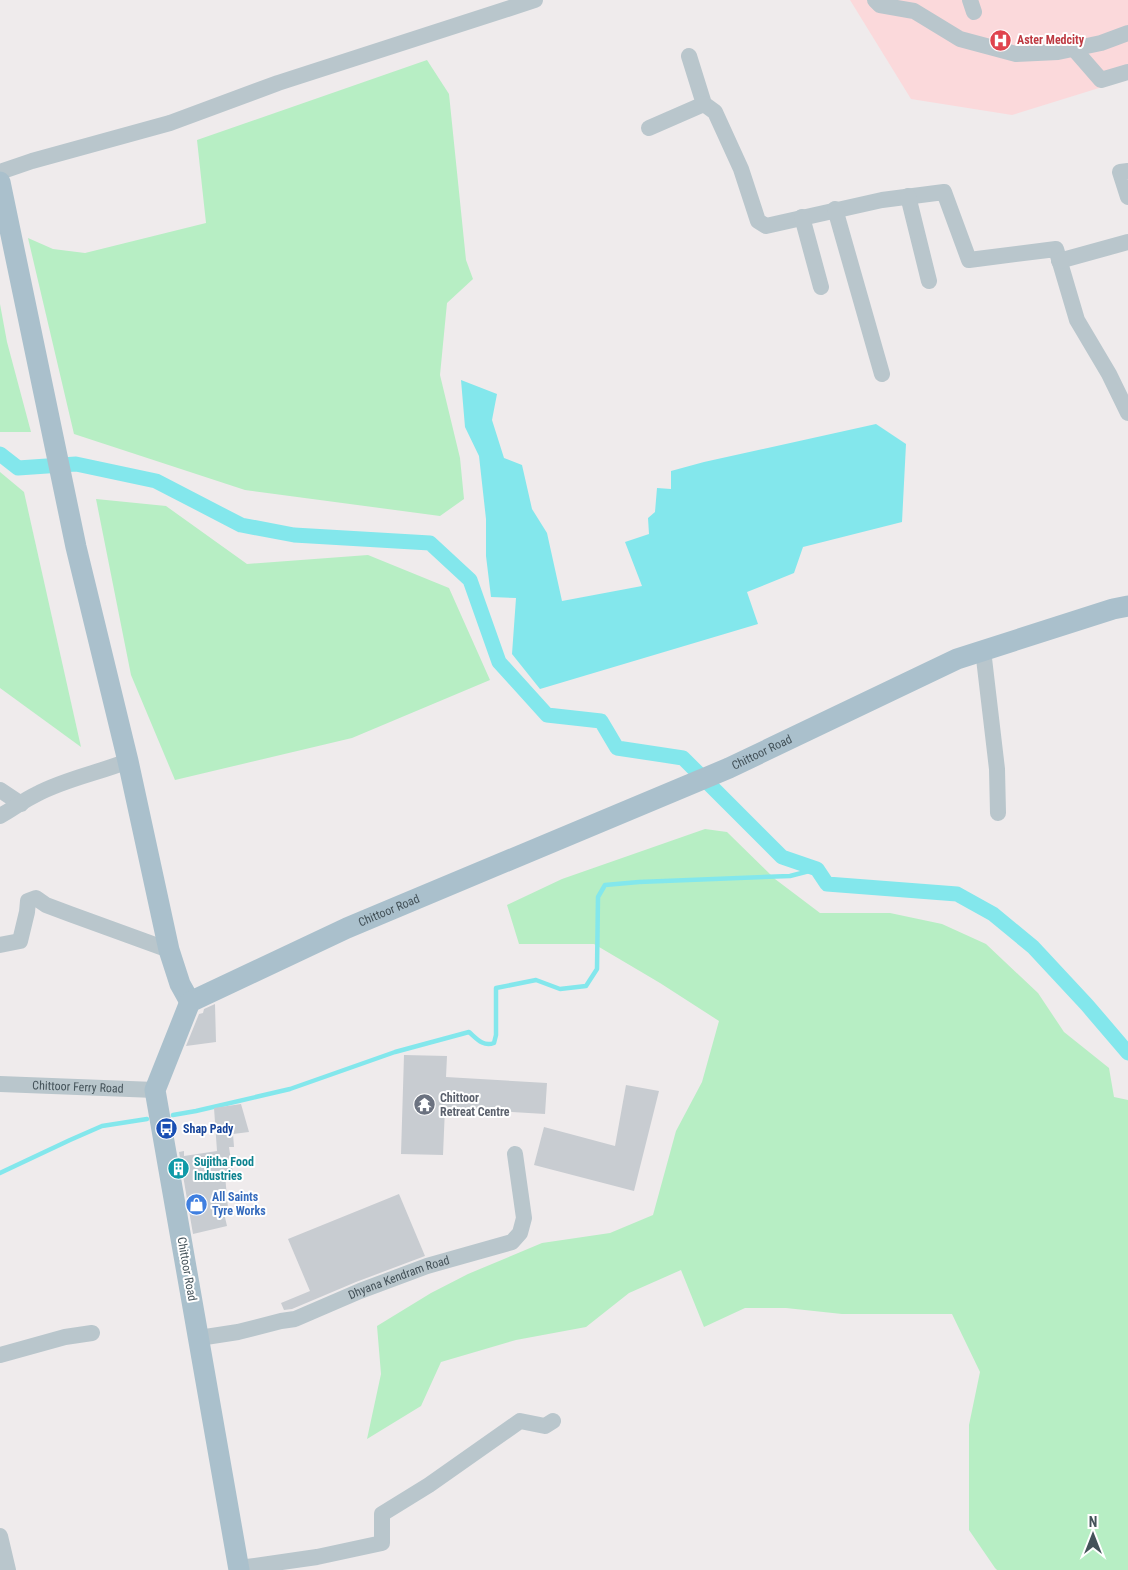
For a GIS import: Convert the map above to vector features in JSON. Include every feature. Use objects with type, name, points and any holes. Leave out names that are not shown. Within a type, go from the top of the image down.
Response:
[{"type":"main road","points":[[0,182],[76,547],[128,761],[169,950],[180,984],[190,1002],[155,1090]]},
{"type":"main road","name":"Chittoor Road","points":[[190,1002],[346,928],[729,768],[958,659],[1113,609],[1128,606]]},
{"type":"main road","name":"Chittoor Road","points":[[155,1090],[240,1570]]},
{"type":"street","points":[[0,172],[32,161],[170,123],[278,83],[507,4],[535,0]]},
{"type":"street","points":[[875,0],[880,5],[914,11],[960,39],[1016,54],[1058,52],[1101,43],[1128,33]]},
{"type":"street","points":[[1074,49],[1101,80],[1128,72]]},
{"type":"street","points":[[689,56],[704,104],[715,112],[741,169],[758,222],[766,226],[882,200],[944,192],[969,260],[1056,249],[1077,320],[1109,374],[1128,413]]},
{"type":"street","points":[[649,128],[704,104]]},
{"type":"street","points":[[1128,171],[1120,172],[1128,197]]},
{"type":"street","points":[[908,196],[930,281]]},
{"type":"street","points":[[835,209],[882,374]]},
{"type":"street","points":[[802,217],[821,287]]},
{"type":"street","points":[[1060,261],[1128,242]]},
{"type":"street","points":[[983,650],[997,769],[998,813]]},
{"type":"street","points":[[0,816],[36,794],[128,761]]},
{"type":"street","points":[[0,790],[21,804]]},
{"type":"street","points":[[0,945],[20,941],[28,901],[36,898],[46,905],[169,950]]},
{"type":"street","name":"Chittoor Ferry Road","points":[[0,1084],[155,1090]]},
{"type":"street","name":"Dhyana Kendram Road","points":[[199,1338],[238,1332],[295,1319],[360,1291],[427,1266],[512,1242],[520,1233],[524,1218],[515,1154]]},
{"type":"street","points":[[0,1356],[65,1337],[92,1333]]},
{"type":"street","points":[[240,1570],[247,1567],[317,1558],[382,1543],[382,1514],[429,1485],[520,1420],[545,1426],[553,1420]]},
{"type":"street","points":[[0,1536],[8,1570]]},
{"type":"shaded area","name":"Aster Medcity","points":[[850,0],[1128,0],[1128,79],[1012,115],[911,99]]},
{"type":"green space","points":[[427,60],[449,94],[466,260],[473,279],[447,303],[440,375],[460,458],[464,499],[440,516],[245,490],[74,434],[28,238],[53,249],[85,253],[206,223],[197,140]]},
{"type":"green space","points":[[0,304],[7,342],[31,432],[0,432]]},
{"type":"green space","points":[[0,472],[24,492],[81,747],[0,688]]},
{"type":"green space","points":[[96,499],[166,506],[247,564],[368,555],[449,588],[490,680],[352,738],[175,780],[131,675]]},
{"type":"green space","points":[[705,829],[727,832],[775,879],[820,913],[890,913],[942,924],[986,944],[1038,993],[1064,1032],[1109,1068],[1114,1097],[1128,1100],[1128,1570],[997,1570],[995,1568],[969,1530],[969,1425],[980,1372],[952,1314],[842,1314],[786,1308],[745,1308],[704,1327],[681,1270],[629,1293],[586,1327],[516,1340],[441,1362],[421,1406],[367,1439],[381,1374],[377,1326],[431,1293],[468,1274],[542,1243],[610,1233],[653,1215],[676,1131],[702,1082],[719,1021],[594,944],[519,944],[507,905],[562,879]]},
{"type":"water","points":[[461,380],[497,394],[492,420],[504,458],[522,465],[532,509],[547,533],[562,601],[642,586],[625,542],[649,534],[648,518],[655,512],[657,488],[671,489],[671,471],[704,462],[876,424],[906,444],[902,522],[803,547],[794,573],[747,592],[758,624],[540,689],[512,654],[516,598],[491,597],[486,556],[486,519],[479,456],[465,427]]},
{"type":"building","points":[[215,1004],[216,1042],[186,1046],[199,1014],[203,1013],[204,1009]]},
{"type":"building","points":[[404,1055],[447,1056],[446,1077],[547,1083],[545,1114],[445,1108],[443,1155],[401,1154]]},
{"type":"building","points":[[626,1085],[659,1091],[634,1191],[534,1165],[544,1127],[615,1146]]},
{"type":"building","points":[[241,1104],[249,1132],[233,1134],[234,1147],[229,1147],[233,1174],[225,1175],[228,1208],[223,1209],[227,1226],[193,1234],[179,1152],[184,1151],[184,1156],[217,1151],[214,1108]]},
{"type":"building","points":[[399,1194],[425,1256],[292,1309],[284,1310],[281,1303],[310,1291],[288,1239]]},
{"type":"waterway","points":[[0,454],[18,468],[76,464],[156,481],[241,525],[294,535],[430,543],[470,580],[499,662],[547,715],[601,721],[617,748],[683,758],[782,857],[817,869],[827,884],[957,894],[993,914],[1033,947],[1087,1005],[1128,1053]]},
{"type":"waterway","points":[[173,1115],[290,1089],[395,1052],[469,1032],[483,1043],[494,1043],[496,1035],[496,988],[536,980],[560,989],[586,986],[597,969],[598,897],[605,885],[790,876],[817,869]]},
{"type":"waterway","points":[[0,1173],[102,1126],[147,1119]]},
{"type":"place","name":"Aster Medcity","points":[[1001,40]]},
{"type":"place","name":"Chittoor Retreat Centre","points":[[424,1105]]},
{"type":"place","name":"Shap Pady","points":[[167,1129]]},
{"type":"place","name":"Sujitha Food Industries","points":[[178,1169]]},
{"type":"place","name":"All Saints Tyre Works","points":[[196,1204]]}]
